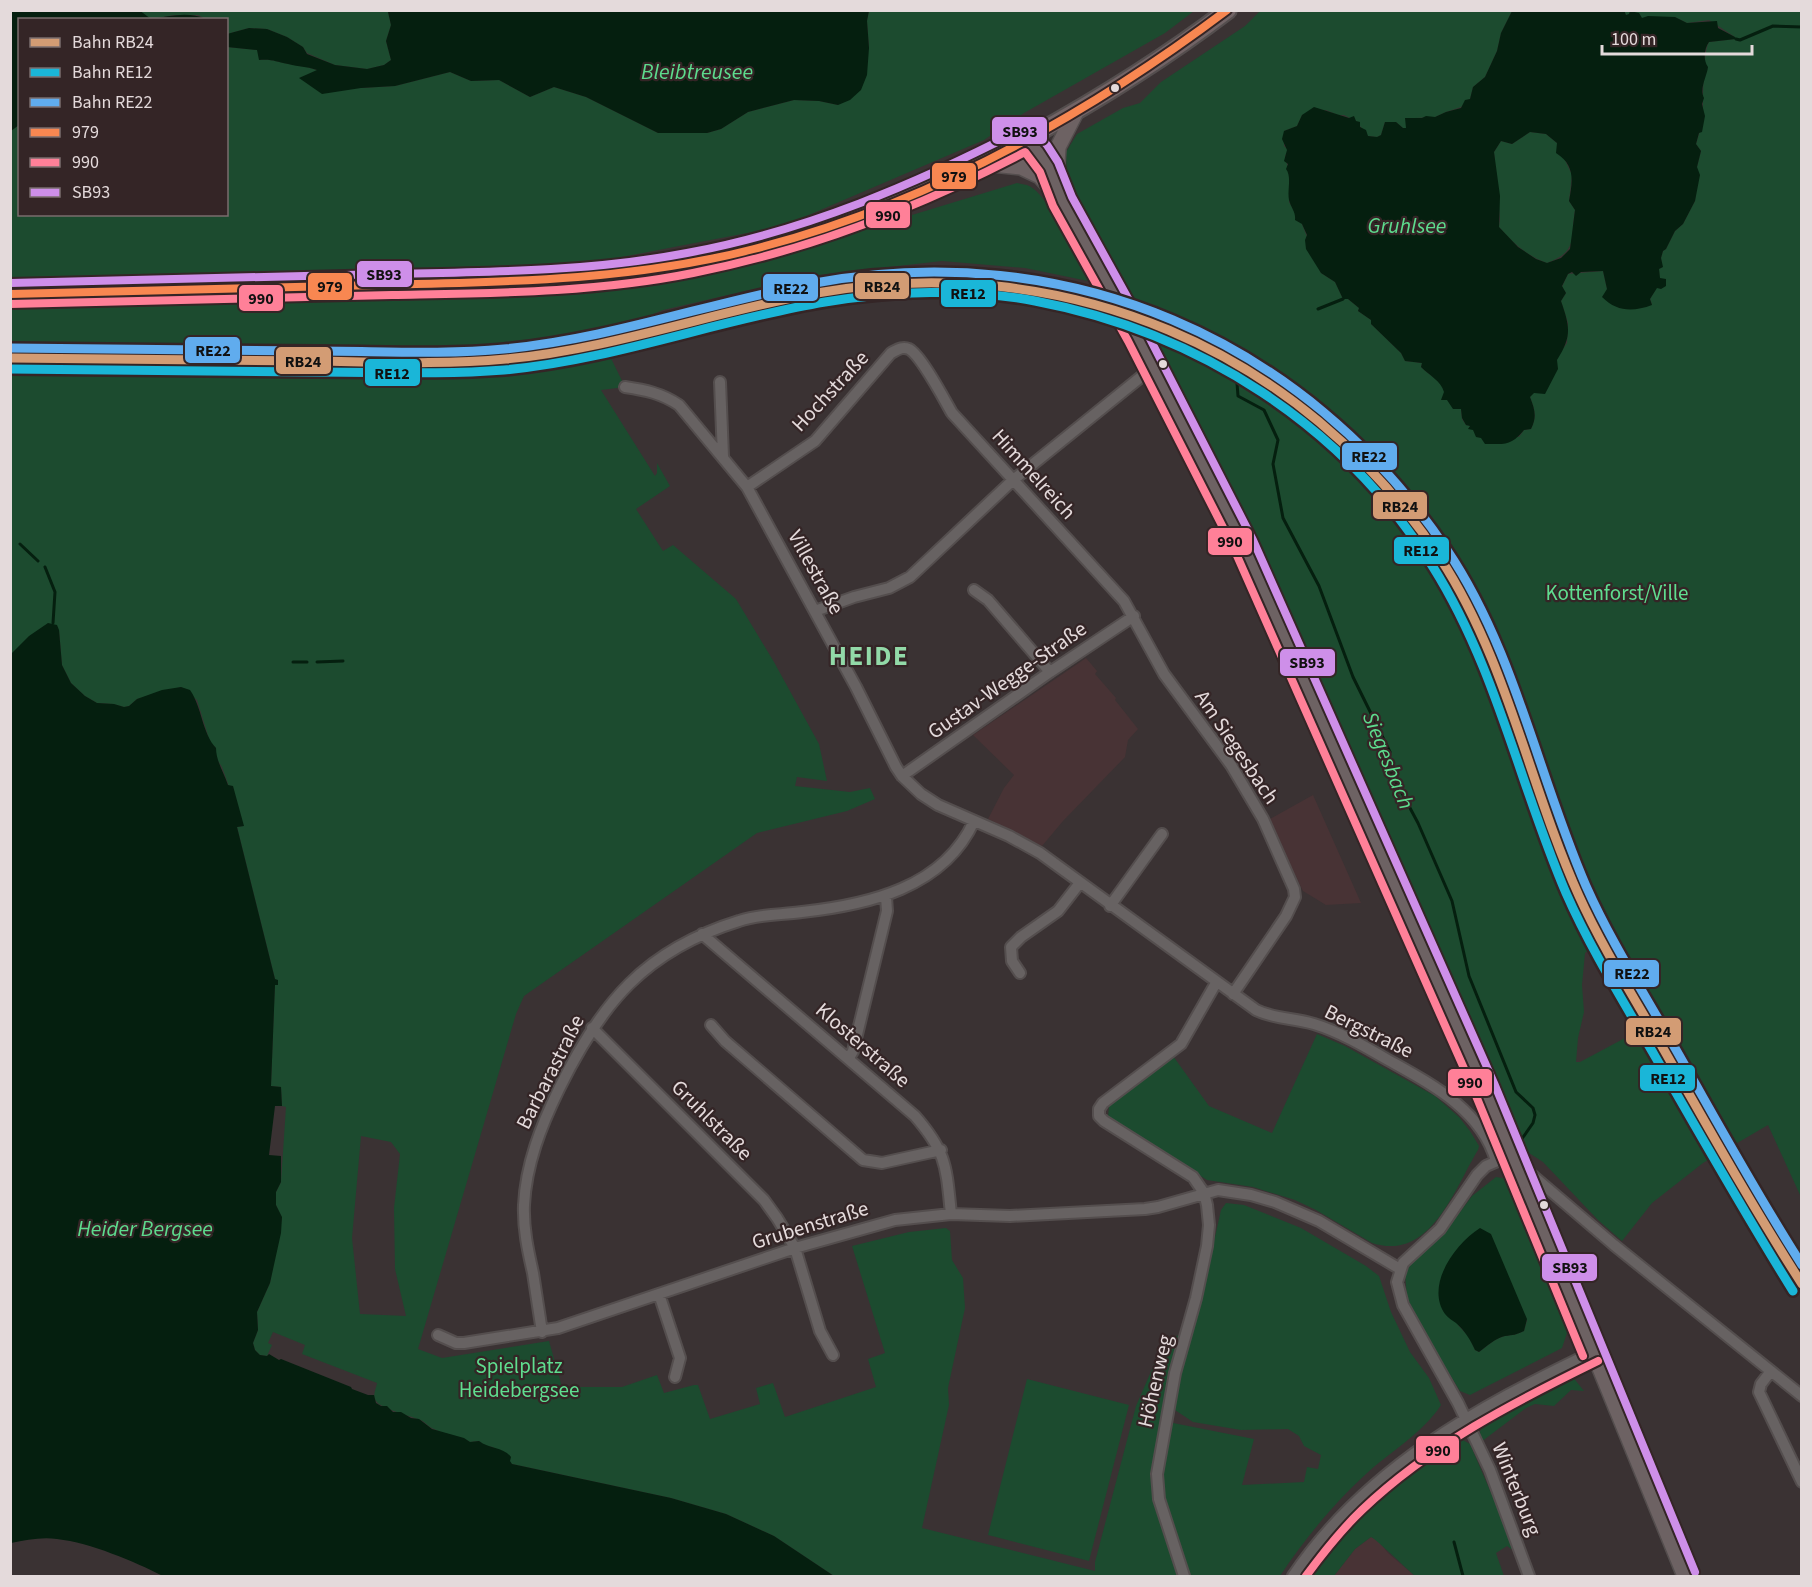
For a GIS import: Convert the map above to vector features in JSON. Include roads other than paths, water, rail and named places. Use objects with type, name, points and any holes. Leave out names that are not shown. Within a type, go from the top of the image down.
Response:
[{"type":"main road","points":[[10,294],[499,282],[638,272],[712,259],[798,236],[871,213],[983,163],[1076,112],[1137,74],[1195,36],[1228,10]]},
{"type":"main road","points":[[1048,178],[1058,147],[1076,112]]},
{"type":"main road","points":[[1027,138],[1031,159],[1048,178],[1105,279],[1243,544],[1484,1087],[1685,1576]]},
{"type":"main road","points":[[983,163],[1021,167],[1048,178]]},
{"type":"street","name":"Hochstraße","points":[[747,487],[815,441],[891,353],[899,348],[913,352]]},
{"type":"street","name":"Himmelreich","points":[[913,352],[952,413],[1124,601],[1134,616]]},
{"type":"street","points":[[815,611],[888,588],[910,577],[1012,481],[1152,368]]},
{"type":"street","points":[[720,382],[723,456]]},
{"type":"street","name":"Villestraße","points":[[625,387],[650,391],[679,405],[747,487],[902,776]]},
{"type":"street","points":[[974,590],[988,600],[1050,672]]},
{"type":"street","name":"Gustav-Wegge-Straße","points":[[902,776],[1134,616]]},
{"type":"street","name":"Am Siegesbach","points":[[1134,616],[1164,674],[1231,765],[1263,819],[1294,889],[1295,897],[1286,916],[1233,994]]},
{"type":"street","name":"Bergstraße","points":[[902,776],[916,790],[938,805],[1009,836],[1040,854],[1216,983],[1267,1015],[1311,1023],[1345,1036],[1442,1092],[1462,1108],[1486,1136],[1496,1161]]},
{"type":"street","name":"Barbarastraße","points":[[542,1332],[527,1246],[524,1208],[526,1178],[533,1150],[546,1115],[591,1028],[625,987],[654,961],[681,944],[740,920],[841,908],[885,897],[936,870],[967,836],[974,821]]},
{"type":"street","points":[[1110,906],[1162,834]]},
{"type":"street","points":[[1020,973],[1012,961],[1010,952],[1014,943],[1058,911],[1080,884]]},
{"type":"street","points":[[849,1058],[853,1051],[887,911],[885,897]]},
{"type":"street","name":"Klosterstraße","points":[[702,934],[915,1116],[941,1150],[946,1167],[951,1214]]},
{"type":"street","points":[[1204,1193],[1193,1177],[1104,1121],[1099,1116],[1099,1109],[1102,1103],[1181,1044],[1216,983]]},
{"type":"street","points":[[711,1025],[725,1041],[863,1160],[882,1163],[941,1150]]},
{"type":"street","name":"Gruhlstraße","points":[[591,1028],[764,1200],[795,1248],[820,1331],[833,1355]]},
{"type":"street","points":[[1400,1269],[1407,1259],[1427,1243],[1440,1228],[1477,1174],[1485,1166],[1502,1159],[1532,1175],[1614,1245],[1802,1396]]},
{"type":"street","name":"Grubenstraße","points":[[438,1335],[456,1343],[464,1343],[542,1332],[795,1248],[895,1220],[951,1214],[1010,1216],[1145,1209],[1218,1190],[1251,1195],[1298,1210],[1400,1269]]},
{"type":"street","name":"Höhenweg","points":[[1184,1576],[1160,1499],[1157,1474],[1173,1383],[1196,1298],[1207,1246],[1209,1225],[1204,1193]]},
{"type":"street","name":"Winterburg","points":[[1400,1269],[1397,1282],[1403,1305],[1465,1418],[1501,1496],[1529,1576]]},
{"type":"street","points":[[659,1294],[680,1358],[675,1377]]},
{"type":"street","points":[[1293,1576],[1326,1535],[1363,1495],[1411,1455],[1465,1418],[1540,1377],[1593,1352]]},
{"type":"street","points":[[1771,1371],[1761,1384],[1759,1392],[1802,1482]]},
{"type":"water","points":[[139,10],[150,18],[18,18],[18,126],[11,131],[11,11]]},
{"type":"water","name":"Gruhlsee","points":[[1624,10],[1626,15],[1630,11],[1639,13],[1642,18],[1648,16],[1675,17],[1687,23],[1717,21],[1718,28],[1736,39],[1709,42],[1706,48],[1705,58],[1708,67],[1702,104],[1705,116],[1702,132],[1699,133],[1696,144],[1701,151],[1697,167],[1700,175],[1695,201],[1683,224],[1675,231],[1663,251],[1661,258],[1663,267],[1659,269],[1660,278],[1666,279],[1666,286],[1661,289],[1657,288],[1650,299],[1652,305],[1632,310],[1613,306],[1602,297],[1607,289],[1603,271],[1581,272],[1576,276],[1572,272],[1568,274],[1562,286],[1566,293],[1561,301],[1568,325],[1567,338],[1557,360],[1558,369],[1545,394],[1534,393],[1530,397],[1535,413],[1531,429],[1524,430],[1507,443],[1485,444],[1481,438],[1476,437],[1473,430],[1468,429],[1470,426],[1466,425],[1462,418],[1461,409],[1453,409],[1447,400],[1441,400],[1444,392],[1442,388],[1438,381],[1421,367],[1422,363],[1405,361],[1401,353],[1371,324],[1371,320],[1358,311],[1359,308],[1348,299],[1343,299],[1335,282],[1321,273],[1306,249],[1307,235],[1302,224],[1295,220],[1289,200],[1289,176],[1286,169],[1288,164],[1284,161],[1287,150],[1282,139],[1284,131],[1297,126],[1302,115],[1314,107],[1349,118],[1354,116],[1356,121],[1360,122],[1360,127],[1366,130],[1368,136],[1377,137],[1381,135],[1385,122],[1396,122],[1406,128],[1405,118],[1435,117],[1461,108],[1465,100],[1470,99],[1473,87],[1485,77],[1497,51],[1501,33],[1512,11]],"holes":[[[1530,132],[1546,134],[1557,143],[1556,153],[1570,168],[1572,180],[1569,201],[1575,210],[1570,249],[1561,258],[1547,263],[1536,259],[1518,247],[1499,227],[1500,196],[1494,152],[1501,141],[1512,144]]]},
{"type":"water","name":"Bleibtreusee","points":[[384,11],[869,11],[867,75],[861,90],[850,100],[838,105],[819,101],[794,100],[748,112],[721,129],[707,133],[658,133],[586,97],[554,87],[530,97],[499,80],[471,81],[450,72],[395,86],[322,94],[299,78],[317,70],[271,60],[259,60],[257,50],[228,47],[228,34],[249,28],[267,29],[303,47],[307,54],[335,65],[367,69],[384,65],[391,60],[386,41],[391,25],[388,12]]},
{"type":"water","points":[[186,15],[202,18],[158,18]]},
{"type":"water","name":"Heider Bergsee","points":[[48,623],[57,625],[59,630],[62,665],[71,683],[97,703],[124,707],[137,699],[162,690],[181,687],[190,690],[211,742],[216,748],[228,785],[233,786],[244,826],[237,827],[275,979],[278,980],[278,985],[275,985],[271,1086],[281,1087],[282,1106],[275,1106],[269,1155],[281,1156],[281,1182],[276,1192],[276,1205],[282,1217],[281,1233],[270,1283],[257,1312],[258,1330],[253,1343],[255,1350],[260,1355],[269,1354],[352,1389],[374,1395],[376,1403],[381,1406],[387,1406],[393,1412],[401,1412],[411,1418],[419,1419],[432,1429],[464,1438],[470,1442],[479,1441],[504,1451],[511,1457],[512,1464],[671,1498],[726,1514],[774,1536],[834,1576],[163,1576],[112,1553],[84,1544],[45,1538],[11,1543],[10,655],[29,636]]},
{"type":"water","points":[[1480,1228],[1491,1234],[1527,1319],[1524,1331],[1498,1338],[1479,1352],[1475,1350],[1462,1329],[1445,1314],[1440,1303],[1439,1291],[1441,1278],[1453,1255],[1470,1235]]},
{"type":"waterway","points":[[1736,39],[1740,40],[1773,26],[1802,27]]},
{"type":"waterway","name":"Siegesbach","points":[[1318,309],[1343,299]]},
{"type":"waterway","name":"Siegesbach","points":[[1237,383],[1238,396],[1264,410],[1278,440],[1273,464],[1283,518],[1319,586],[1353,677],[1390,752],[1386,763],[1418,823],[1452,901],[1469,976],[1516,1092],[1533,1108],[1535,1115],[1533,1123],[1519,1143]]},
{"type":"waterway","points":[[20,544],[38,561]]},
{"type":"waterway","points":[[45,567],[55,592],[53,623]]},
{"type":"waterway","points":[[317,662],[343,661]]},
{"type":"waterway","points":[[293,662],[307,662]]},
{"type":"waterway","points":[[1454,1542],[1463,1576]]},
{"type":"rail line","name":"RE22","points":[[10,348],[410,352],[504,349],[622,329],[815,283],[909,273],[1000,276],[1088,291],[1172,320],[1251,360],[1324,412],[1389,476],[1447,550],[1471,589],[1508,672],[1569,844],[1595,906],[1735,1154],[1802,1265]]},
{"type":"rail line","name":"RB24","points":[[10,358],[412,363],[506,359],[623,339],[817,293],[909,283],[999,286],[1086,302],[1169,330],[1247,370],[1319,422],[1384,485],[1440,558],[1483,638],[1516,724],[1561,854],[1588,916],[1732,1168],[1802,1284]]},
{"type":"rail line","name":"RE12","points":[[10,369],[410,373],[504,370],[585,358],[825,302],[903,293],[983,294],[1035,301],[1096,316],[1154,336],[1210,361],[1262,392],[1311,429],[1356,470],[1397,516],[1433,567],[1455,605],[1491,686],[1550,852],[1576,914],[1620,997],[1793,1291]]},
{"type":"district","name":"HEIDE","points":[[869,656]]},
{"type":"park label","name":"Kottenforst/Ville","points":[[1617,593]]},
{"type":"park label","name":"Spielplatz Heidebergsee","points":[[519,1378]]}]
